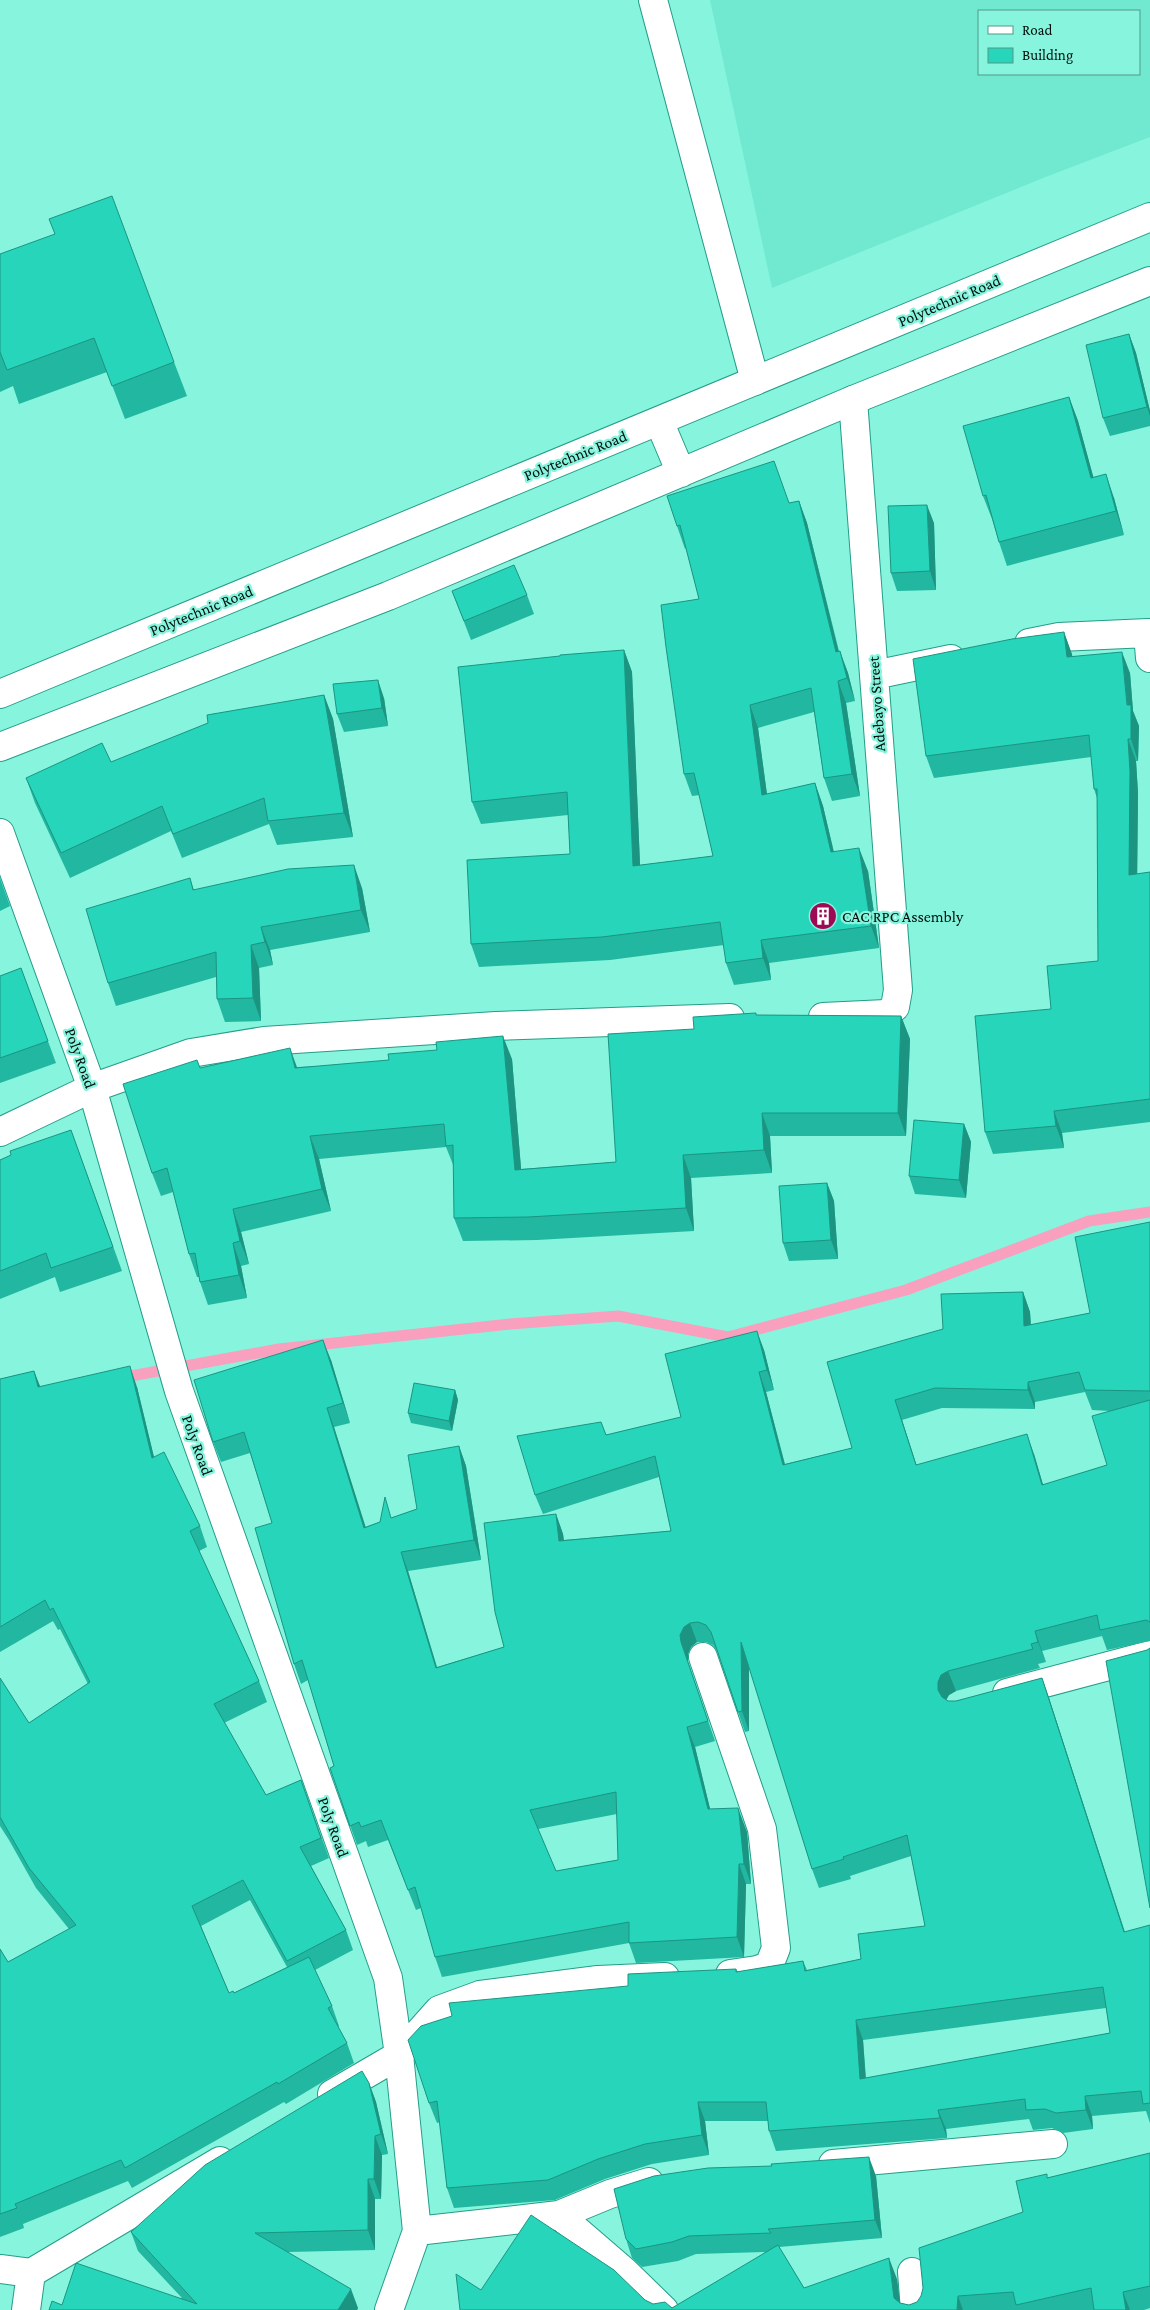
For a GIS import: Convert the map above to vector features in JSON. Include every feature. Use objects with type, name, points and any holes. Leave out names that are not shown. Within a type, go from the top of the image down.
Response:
[{"type":"street","points":[[653,0],[755,382]]},
{"type":"street","name":"Polytechnic Road","points":[[0,694],[1150,217]]},
{"type":"street","points":[[0,747],[388,596],[853,400],[1150,281]]},
{"type":"street","name":"Adebayo Street","points":[[795,1017],[886,1014],[895,1007],[898,990],[853,400]]},
{"type":"street","points":[[659,421],[681,473]]},
{"type":"street","points":[[1000,649],[1058,637],[1148,633],[1150,658]]},
{"type":"street","points":[[874,675],[971,655]]},
{"type":"street","name":"Poly Road","points":[[0,833],[92,1088],[179,1391],[388,1978],[399,2055],[417,2231]]},
{"type":"street","points":[[0,1132],[92,1088],[191,1053],[264,1041],[496,1026],[758,1018]]},
{"type":"street","points":[[979,1701],[1150,1655]]},
{"type":"street","points":[[313,2106],[399,2055],[439,2010],[480,1995],[598,1980],[744,1973],[769,1966],[776,1948],[762,1829],[703,1657]]},
{"type":"street","points":[[803,2165],[1053,2144]]},
{"type":"street","points":[[0,2270],[31,2273],[245,2146]]},
{"type":"street","points":[[389,2310],[417,2231],[559,2214],[610,2194],[657,2179],[674,2177]]},
{"type":"street","points":[[559,2214],[624,2271],[664,2310]]},
{"type":"street","points":[[912,2272],[915,2310]]},
{"type":"street","points":[[26,2310],[31,2273]]},
{"type":"shaded area","points":[[710,0],[1150,0],[1150,137],[1043,178],[772,288]]},
{"type":"building","points":[[112,196],[174,362],[112,386],[94,338],[7,370],[0,352],[0,254],[55,234],[49,219]]},
{"type":"building","points":[[1129,334],[1147,407],[1103,418],[1086,345]]},
{"type":"building","points":[[1069,397],[1091,478],[1106,474],[1116,511],[999,542],[986,495],[983,496],[963,426]]},
{"type":"building","points":[[774,461],[789,503],[799,501],[836,652],[840,651],[847,678],[838,681],[852,774],[824,778],[811,688],[750,705],[762,795],[815,783],[831,852],[859,848],[871,926],[761,940],[763,958],[726,963],[720,922],[602,937],[471,944],[467,860],[570,854],[567,792],[472,802],[458,667],[560,655],[624,650],[633,866],[713,856],[694,773],[684,774],[666,647],[661,605],[699,599],[680,525],[677,526],[667,496]]},
{"type":"building","points":[[927,505],[930,571],[891,573],[888,506]]},
{"type":"building","points":[[514,565],[527,595],[464,621],[452,591]]},
{"type":"building","points":[[1064,632],[1067,657],[1122,652],[1127,705],[1131,705],[1131,739],[1128,739],[1130,771],[1129,875],[1150,872],[1150,1099],[1054,1111],[1056,1126],[985,1132],[975,1016],[1051,1009],[1047,966],[1098,961],[1097,789],[1094,789],[1089,735],[926,756],[913,659],[1012,639]]},
{"type":"building","points":[[378,680],[382,708],[337,714],[333,684]]},
{"type":"building","points":[[324,695],[344,813],[268,821],[264,798],[173,834],[162,806],[61,853],[26,778],[102,743],[111,762],[208,723],[207,715]]},
{"type":"building","points":[[354,865],[361,910],[261,927],[265,942],[251,945],[253,998],[217,999],[216,952],[108,983],[86,909],[190,878],[193,890],[288,869]]},
{"type":"building","points":[[21,968],[48,1041],[0,1058],[0,976]]},
{"type":"building","points":[[756,1013],[756,1015],[901,1016],[898,1113],[762,1113],[764,1150],[683,1155],[686,1208],[528,1217],[454,1218],[453,1145],[446,1146],[444,1124],[310,1136],[322,1189],[233,1209],[240,1241],[233,1243],[239,1275],[200,1282],[195,1253],[189,1254],[167,1168],[152,1173],[123,1084],[197,1060],[200,1068],[290,1048],[295,1068],[389,1060],[388,1054],[437,1050],[436,1042],[503,1036],[515,1170],[616,1162],[608,1034],[694,1029],[693,1017]]},
{"type":"building","points":[[914,1120],[964,1124],[959,1180],[909,1176]]},
{"type":"building","points":[[71,1130],[113,1247],[51,1268],[46,1253],[0,1271],[0,1160],[11,1155],[10,1151]]},
{"type":"building","points":[[827,1183],[831,1240],[783,1243],[779,1186]]},
{"type":"building","points":[[1150,1222],[1150,1391],[1085,1390],[1079,1372],[1028,1382],[1028,1390],[935,1388],[895,1400],[916,1465],[1027,1434],[1042,1485],[1107,1465],[1092,1416],[1150,1400],[1150,1622],[1146,1620],[1100,1630],[1097,1615],[1035,1631],[1038,1642],[1031,1644],[1033,1649],[948,1671],[941,1675],[938,1682],[938,1690],[942,1697],[948,1701],[956,1701],[1042,1678],[1124,1932],[1150,1925],[1150,2103],[1143,2104],[1141,2091],[1085,2096],[1086,2110],[1056,2113],[1045,2109],[1026,2110],[1025,2099],[938,2110],[940,2118],[769,2131],[766,2102],[698,2102],[702,2135],[645,2144],[598,2159],[548,2180],[447,2188],[437,2101],[429,2103],[408,2040],[421,2026],[452,2016],[449,2003],[628,1986],[628,1974],[736,1969],[736,1972],[803,1961],[805,1971],[861,1959],[858,1934],[925,1926],[907,1835],[812,1869],[741,1642],[742,1711],[738,1712],[711,1632],[706,1625],[698,1622],[690,1623],[684,1627],[680,1635],[681,1642],[708,1721],[687,1727],[708,1809],[738,1808],[739,1813],[744,1864],[739,1864],[737,1937],[629,1943],[629,1922],[435,1957],[415,1887],[408,1890],[381,1820],[361,1827],[359,1822],[350,1826],[330,1768],[334,1766],[302,1660],[294,1664],[255,1528],[272,1523],[244,1432],[213,1442],[194,1380],[323,1340],[343,1403],[327,1408],[364,1528],[380,1522],[385,1497],[391,1518],[417,1509],[408,1455],[459,1446],[474,1540],[401,1552],[436,1668],[504,1647],[495,1612],[484,1523],[556,1514],[559,1541],[671,1531],[655,1456],[535,1495],[517,1436],[601,1422],[606,1435],[681,1417],[665,1354],[757,1331],[767,1370],[759,1372],[783,1465],[852,1448],[827,1362],[943,1329],[941,1294],[1023,1292],[1024,1326],[1090,1313],[1075,1237]],"holes":[[[616,1792],[618,1860],[556,1871],[530,1810]],[[1103,1987],[1110,2033],[860,2079],[856,2020]]]},
{"type":"building","points":[[130,1366],[152,1458],[164,1452],[200,1526],[190,1531],[259,1681],[214,1704],[266,1795],[301,1780],[321,1838],[300,1847],[346,1930],[287,1961],[243,1880],[192,1906],[229,1993],[233,1991],[234,1993],[309,1957],[332,2006],[328,2008],[347,2043],[278,2084],[277,2082],[125,2168],[121,2160],[15,2204],[17,2208],[0,2214],[0,1949],[8,1962],[76,1925],[29,1868],[0,1817],[0,1678],[29,1723],[90,1682],[53,1608],[50,1610],[45,1600],[0,1627],[0,1379],[34,1371],[38,1387]]},
{"type":"building","points":[[414,1383],[455,1390],[449,1421],[408,1413]]},
{"type":"building","points":[[1150,1648],[1150,1908],[1106,1661]]},
{"type":"building","points":[[362,2071],[369,2083],[381,2134],[375,2136],[374,2179],[368,2179],[368,2230],[255,2233],[351,2289],[338,2310],[49,2310],[52,2301],[62,2305],[76,2263],[197,2304],[131,2232],[205,2165]]},
{"type":"building","points":[[1150,2153],[1150,2286],[1123,2292],[1126,2310],[1094,2310],[1091,2288],[1016,2305],[1013,2292],[958,2296],[957,2310],[460,2310],[456,2274],[481,2290],[531,2215],[614,2270],[645,2300],[653,2304],[665,2302],[672,2308],[778,2245],[804,2288],[889,2258],[894,2298],[900,2303],[909,2305],[917,2302],[923,2288],[919,2248],[1023,2212],[1016,2181],[1047,2174],[1047,2178]]},
{"type":"building","points":[[869,2157],[875,2220],[768,2229],[771,2233],[689,2236],[672,2242],[636,2249],[626,2239],[614,2189],[654,2176],[708,2168],[772,2166],[771,2164]]},
{"type":"waterway","points":[[120,1378],[279,1349],[510,1324],[618,1316],[728,1337],[906,1290],[1089,1221],[1150,1212]]},
{"type":"place","name":"CAC RPC Assembly","points":[[823,916]]}]
